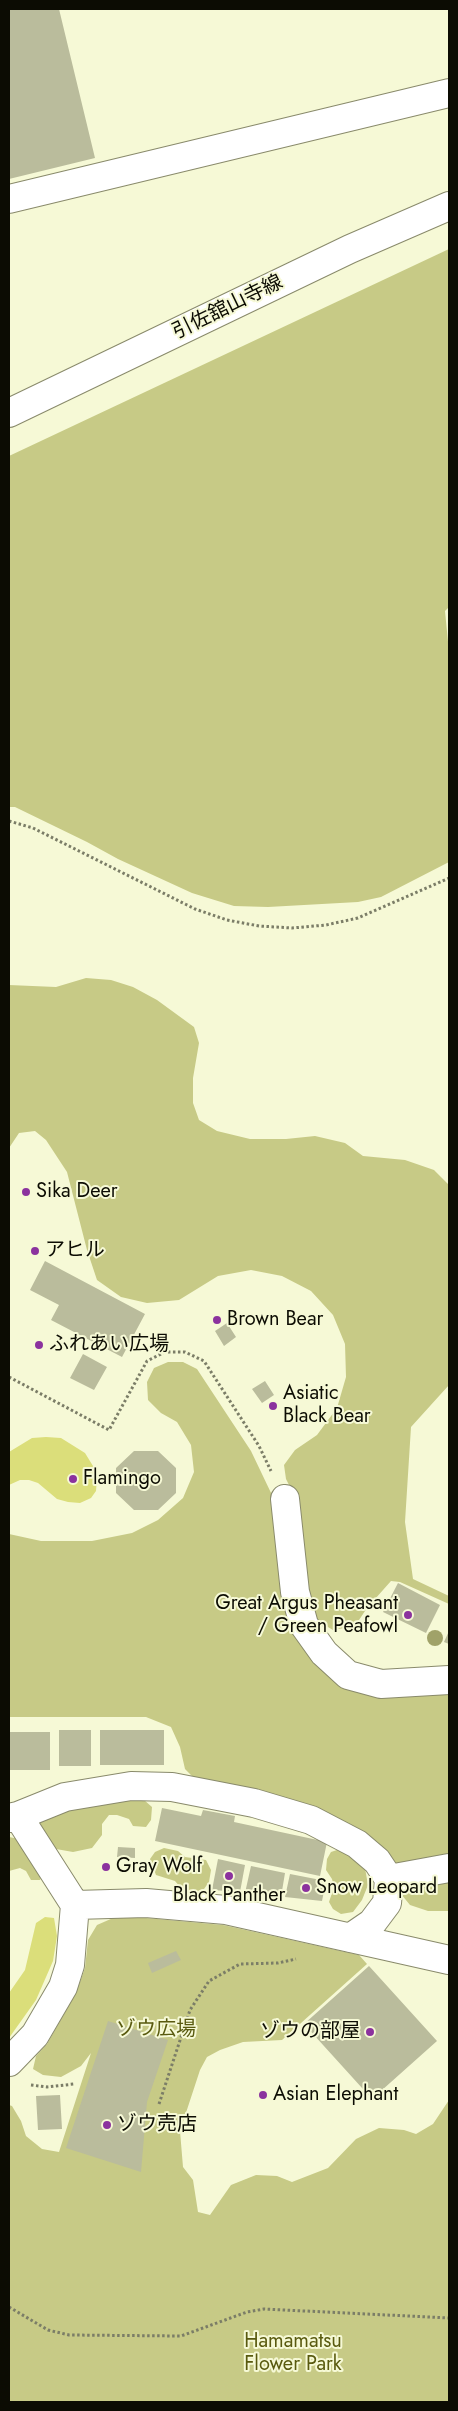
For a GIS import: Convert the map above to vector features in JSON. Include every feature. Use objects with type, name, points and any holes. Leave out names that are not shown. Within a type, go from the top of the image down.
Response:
[{"type":"main road","points":[[9,199],[449,93]]},
{"type":"main road","name":"引佐舘山寺線","points":[[9,413],[350,249],[449,206]]},
{"type":"main road","points":[[285,1499],[294,1592],[304,1625],[324,1653],[348,1675],[381,1684],[449,1680]]},
{"type":"main road","points":[[9,2062],[35,2035],[62,1987],[70,1965],[75,1905],[13,1817],[65,1797],[131,1786],[172,1787],[254,1804],[311,1820],[357,1844],[377,1861],[390,1879],[387,1904],[372,1924],[350,1938]]},
{"type":"main road","points":[[390,1879],[449,1868]]},
{"type":"main road","points":[[75,1905],[146,1903],[226,1910],[449,1960]]},
{"type":"path","points":[[9,821],[33,828],[195,909],[227,920],[259,926],[292,928],[326,925],[358,918],[449,878]]},
{"type":"path","points":[[9,1377],[109,1430],[147,1361],[165,1352],[185,1352],[204,1361],[259,1446],[285,1499]]},
{"type":"path","points":[[159,2104],[190,2010],[209,1981],[240,1964],[278,1963],[297,1958]]},
{"type":"path","points":[[29,2085],[47,2087],[74,2084]]},
{"type":"path","points":[[9,2307],[48,2330],[69,2335],[181,2336],[247,2312],[264,2309],[449,2318]]},
{"type":"green space","points":[[449,249],[449,607],[445,611],[449,652],[449,862],[381,897],[358,902],[268,907],[234,906],[192,893],[118,859],[15,807],[9,807],[9,456]]},
{"type":"green space","points":[[86,978],[111,980],[133,987],[157,1000],[194,1027],[199,1043],[193,1078],[193,1103],[199,1120],[217,1131],[250,1139],[286,1139],[315,1136],[345,1143],[363,1156],[405,1160],[434,1170],[449,1185],[449,1385],[411,1427],[405,1522],[413,1579],[449,1596],[449,1604],[400,1582],[391,1581],[367,1608],[355,1626],[333,1630],[316,1620],[307,1590],[298,1503],[286,1479],[284,1465],[295,1450],[317,1435],[337,1408],[346,1377],[345,1344],[333,1315],[311,1291],[282,1276],[251,1270],[218,1276],[179,1300],[147,1303],[121,1297],[97,1280],[87,1250],[67,1172],[46,1140],[35,1131],[19,1133],[9,1148],[9,985],[56,987]]},
{"type":"green space","points":[[168,1362],[183,1362],[197,1369],[251,1451],[272,1495],[278,1551],[314,1661],[449,1692],[449,1911],[428,1911],[410,1905],[401,1894],[394,1869],[198,1782],[185,1769],[180,1747],[171,1727],[146,1717],[9,1717],[9,1534],[41,1541],[92,1541],[132,1533],[158,1520],[183,1498],[194,1472],[191,1445],[177,1422],[161,1413],[148,1400],[147,1382],[154,1368]]},
{"type":"green space","points":[[131,1796],[144,1800],[152,1807],[151,1820],[146,1827],[133,1826],[129,1819],[117,1815],[109,1815],[102,1824],[102,1835],[92,1848],[73,1852],[56,1849],[42,1838],[39,1826],[43,1817],[68,1807]]},
{"type":"green space","points":[[9,1837],[19,1839],[44,1871],[40,1880],[31,1880],[26,1871],[20,1868],[9,1871]]},
{"type":"green space","points":[[164,1848],[178,1851],[185,1857],[206,1860],[211,1870],[209,1882],[204,1889],[195,1892],[181,1888],[175,1881],[156,1875],[150,1859],[155,1852]]},
{"type":"green space","points":[[340,1849],[352,1855],[365,1868],[368,1885],[362,1900],[353,1912],[341,1914],[333,1909],[329,1902],[334,1887],[332,1879],[326,1870],[327,1859],[331,1852]]},
{"type":"green space","points":[[113,1918],[146,1918],[223,1925],[359,1955],[367,1964],[282,2040],[243,2042],[207,2057],[200,2070],[180,2131],[183,2167],[193,2180],[198,2212],[210,2215],[231,2185],[256,2175],[277,2176],[292,2182],[328,2168],[356,2139],[379,2128],[404,2130],[416,2134],[433,2124],[449,2100],[449,2402],[9,2402],[9,2105],[12,2106],[21,2121],[26,2136],[42,2149],[59,2152],[91,2053],[81,2066],[61,2077],[43,2075],[33,2069],[36,2056],[47,2044],[76,1993],[85,1968],[88,1940],[97,1925]]},
{"type":"shaded area","points":[[32,1438],[61,1438],[85,1453],[93,1466],[97,1479],[96,1491],[91,1498],[80,1503],[57,1499],[38,1483],[29,1480],[20,1480],[9,1485],[9,1452]]},
{"type":"shaded area","points":[[45,1917],[54,1918],[57,1936],[53,1961],[36,2000],[9,2038],[9,1993],[25,1970],[36,1923]]},
{"type":"building","points":[[9,9],[59,9],[95,158],[9,179]]},
{"type":"building","points":[[45,1261],[145,1314],[122,1357],[51,1320],[59,1305],[30,1290]]},
{"type":"building","points":[[227,1323],[236,1337],[224,1346],[215,1331]]},
{"type":"building","points":[[83,1354],[107,1367],[94,1390],[70,1378]]},
{"type":"building","points":[[265,1381],[274,1395],[262,1403],[252,1389]]},
{"type":"building","points":[[134,1451],[158,1451],[176,1468],[176,1493],[158,1510],[134,1510],[116,1493],[116,1468]]},
{"type":"building","points":[[398,1583],[440,1605],[426,1633],[383,1612]]},
{"type":"building","points":[[449,1631],[449,1644],[444,1642]]},
{"type":"building","points":[[59,1730],[91,1730],[91,1766],[59,1766]]},
{"type":"building","points":[[100,1730],[164,1730],[164,1765],[100,1765]]},
{"type":"building","points":[[9,1732],[50,1732],[50,1770],[9,1770]]},
{"type":"building","points":[[162,1808],[201,1816],[203,1810],[235,1816],[234,1822],[327,1842],[320,1876],[155,1841]]},
{"type":"building","points":[[118,1847],[135,1848],[135,1858],[117,1857]]},
{"type":"building","points":[[218,1859],[245,1865],[240,1892],[212,1890]]},
{"type":"building","points":[[251,1866],[285,1873],[281,1897],[245,1893]]},
{"type":"building","points":[[290,1874],[326,1881],[322,1901],[285,1897]]},
{"type":"building","points":[[176,1951],[181,1960],[152,1973],[148,1963]]},
{"type":"building","name":"ゾウの部屋","points":[[369,1966],[437,2041],[372,2099],[304,2024]]},
{"type":"building","points":[[108,2021],[168,2040],[147,2102],[141,2172],[66,2148]]},
{"type":"building","points":[[60,2095],[62,2129],[38,2130],[36,2096]]},
{"type":"place","name":"Sika Deer","points":[[26,1192]]},
{"type":"place","name":"アヒル","points":[[35,1251]]},
{"type":"place","name":"Brown Bear","points":[[217,1320]]},
{"type":"place","name":"ふれあい広場","points":[[39,1345]]},
{"type":"place","name":"Asiatic Black Bear","points":[[273,1406]]},
{"type":"place","name":"Flamingo","points":[[73,1479]]},
{"type":"place","name":"Great Argus Pheasant / Green Peafowl","points":[[408,1615]]},
{"type":"place","name":"Gray Wolf","points":[[106,1867]]},
{"type":"place","name":"Black Panther","points":[[229,1876]]},
{"type":"place","name":"Snow Leopard","points":[[306,1888]]},
{"type":"place","name":"ゾウの部屋","points":[[370,2032]]},
{"type":"place","name":"Asian Elephant","points":[[263,2095]]},
{"type":"place","name":"ゾウ売店","points":[[107,2125]]},
{"type":"park label","name":"ゾウ広場","points":[[156,2030]]},
{"type":"park label","name":"Hamamatsu Flower Park","points":[[293,2354]]}]
